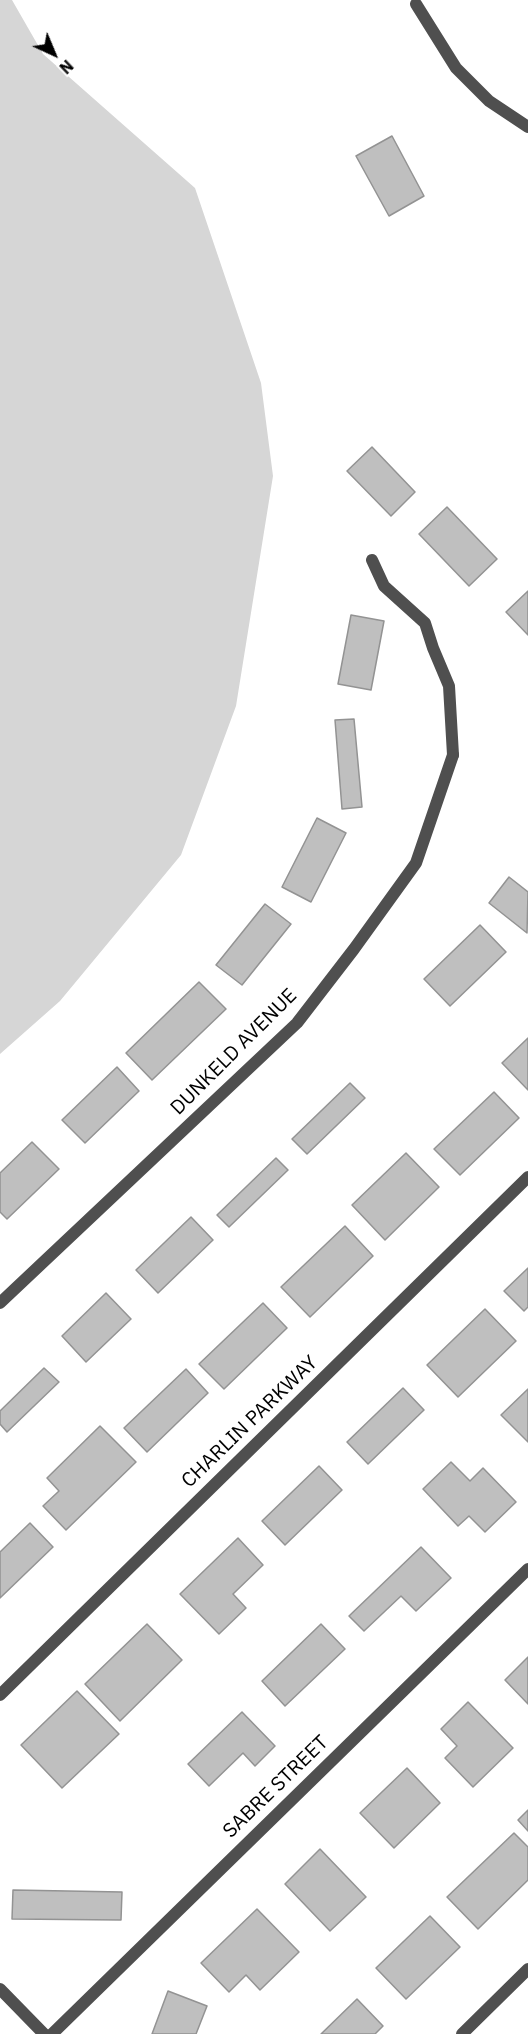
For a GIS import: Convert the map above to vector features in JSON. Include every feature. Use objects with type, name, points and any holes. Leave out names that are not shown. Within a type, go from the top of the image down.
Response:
[{"type":"street","points":[[416,4],[456,68],[489,101],[528,126]]},
{"type":"street","name":"DUNKELD AVENUE","points":[[0,1303],[297,1023],[416,863],[453,755],[449,686],[425,623],[384,586],[372,560]]},
{"type":"street","name":"CHARLIN PARKWAY","points":[[0,1695],[528,1177]]},
{"type":"street","name":"SABRE STREET","points":[[52,2034],[528,1569]]},
{"type":"street","points":[[462,2034],[528,1969]]},
{"type":"street","points":[[0,1989],[44,2034]]},
{"type":"shaded area","points":[[0,0],[12,0],[43,54],[195,188],[261,383],[273,476],[236,706],[181,855],[60,1001],[0,1054]]},
{"type":"building","points":[[392,136],[424,196],[389,216],[356,156]]},
{"type":"building","points":[[372,447],[415,492],[391,516],[347,471]]},
{"type":"building","points":[[447,507],[497,559],[469,586],[419,534]]},
{"type":"building","points":[[528,591],[528,635],[506,612]]},
{"type":"building","points":[[351,615],[384,621],[371,690],[338,684]]},
{"type":"building","points":[[354,719],[362,807],[342,809],[335,720]]},
{"type":"building","points":[[317,818],[346,833],[311,902],[282,887]]},
{"type":"building","points":[[509,877],[528,892],[527,933],[489,903]]},
{"type":"building","points":[[265,904],[291,924],[242,985],[216,965]]},
{"type":"building","points":[[480,925],[506,952],[450,1006],[424,979]]},
{"type":"building","points":[[199,982],[226,1009],[152,1080],[126,1053]]},
{"type":"building","points":[[528,1038],[528,1090],[502,1063]]},
{"type":"building","points":[[117,1067],[139,1091],[85,1143],[62,1120]]},
{"type":"building","points":[[350,1083],[365,1098],[307,1154],[292,1139]]},
{"type":"building","points":[[494,1092],[519,1118],[460,1175],[434,1149]]},
{"type":"building","points":[[32,1142],[59,1169],[7,1219],[0,1212],[0,1173]]},
{"type":"building","points":[[406,1153],[439,1187],[385,1240],[352,1205]]},
{"type":"building","points":[[276,1158],[288,1170],[229,1227],[217,1215]]},
{"type":"building","points":[[191,1217],[213,1240],[158,1293],[136,1270]]},
{"type":"building","points":[[345,1226],[373,1256],[310,1317],[281,1287]]},
{"type":"building","points":[[528,1268],[528,1307],[524,1311],[504,1291]]},
{"type":"building","points":[[106,1293],[131,1319],[86,1362],[62,1336]]},
{"type":"building","points":[[263,1303],[287,1328],[224,1389],[199,1364]]},
{"type":"building","points":[[485,1309],[516,1341],[458,1397],[427,1365]]},
{"type":"building","points":[[44,1368],[59,1382],[7,1432],[0,1424],[0,1411]]},
{"type":"building","points":[[186,1369],[208,1393],[147,1452],[124,1428]]},
{"type":"building","points":[[403,1388],[424,1410],[368,1464],[347,1442]]},
{"type":"building","points":[[528,1389],[528,1442],[501,1415]]},
{"type":"building","points":[[100,1426],[136,1462],[66,1530],[43,1506],[59,1491],[47,1478]]},
{"type":"building","points":[[451,1462],[470,1481],[483,1468],[516,1502],[485,1532],[469,1516],[458,1526],[423,1489]]},
{"type":"building","points":[[319,1466],[342,1490],[285,1545],[262,1521]]},
{"type":"building","points":[[30,1523],[53,1547],[0,1598],[0,1552]]},
{"type":"building","points":[[238,1538],[263,1565],[233,1594],[246,1608],[219,1634],[180,1594]]},
{"type":"building","points":[[421,1547],[451,1578],[416,1611],[401,1596],[364,1631],[349,1616]]},
{"type":"building","points":[[147,1624],[182,1660],[120,1721],[85,1684]]},
{"type":"building","points":[[321,1624],[345,1649],[285,1706],[262,1681]]},
{"type":"building","points":[[528,1657],[528,1704],[505,1680]]},
{"type":"building","points":[[77,1691],[119,1734],[62,1788],[21,1745]]},
{"type":"building","points":[[468,1702],[513,1748],[473,1787],[445,1758],[457,1746],[441,1729]]},
{"type":"building","points":[[242,1712],[275,1746],[255,1766],[243,1753],[209,1786],[188,1764]]},
{"type":"building","points":[[407,1768],[440,1803],[394,1848],[360,1813]]},
{"type":"building","points":[[528,1810],[528,1831],[518,1820]]},
{"type":"building","points":[[514,1833],[528,1847],[528,1880],[478,1929],[447,1897]]},
{"type":"building","points":[[320,1849],[366,1897],[330,1931],[285,1884]]},
{"type":"building","points":[[13,1890],[122,1892],[121,1920],[12,1919]]},
{"type":"building","points":[[257,1909],[299,1952],[260,1990],[246,1975],[229,1992],[201,1963]]},
{"type":"building","points":[[430,1916],[460,1947],[406,1999],[376,1968]]},
{"type":"building","points":[[168,1991],[207,2006],[196,2034],[152,2034]]},
{"type":"building","points":[[357,1999],[383,2026],[375,2034],[321,2034]]}]
